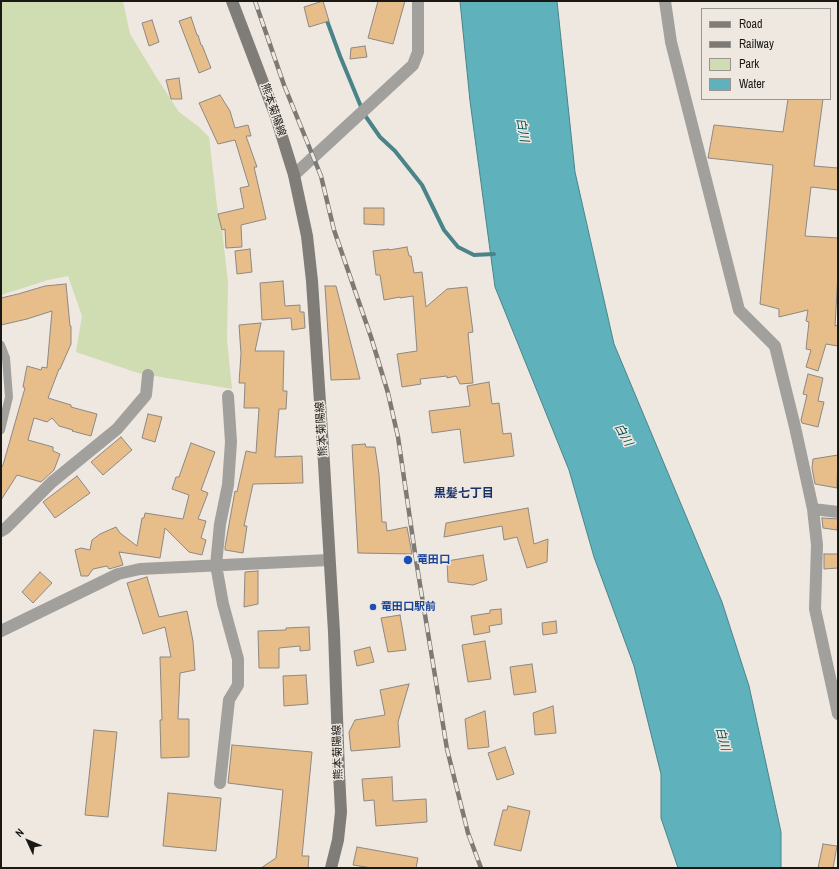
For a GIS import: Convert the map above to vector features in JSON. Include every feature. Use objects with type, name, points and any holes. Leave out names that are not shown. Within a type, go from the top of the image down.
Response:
[{"type":"main road","name":"熊本菊陽線","points":[[232,1],[275,114],[294,175],[307,236],[312,281],[334,632],[341,812],[338,840],[331,868]]},
{"type":"street","points":[[294,175],[413,65],[418,52],[418,1]]},
{"type":"street","points":[[665,1],[672,42],[739,310],[775,346],[795,427],[812,509],[816,545],[815,608],[838,714]]},
{"type":"street","points":[[1,531],[6,528],[52,482],[117,429],[146,395],[148,374]]},
{"type":"street","points":[[220,783],[229,700],[238,685],[238,659],[223,604],[216,565],[220,524],[228,485],[231,442],[228,396]]},
{"type":"street","points":[[812,509],[838,512]]},
{"type":"street","points":[[1,631],[118,574],[140,569],[329,560]]},
{"type":"lane","points":[[1,346],[6,358],[9,397],[1,430]]},
{"type":"green space","points":[[1,1],[123,1],[130,34],[155,75],[179,112],[199,127],[209,137],[228,282],[227,340],[232,389],[138,373],[76,352],[82,316],[68,276],[48,280],[1,295]]},
{"type":"water","name":"白川","points":[[460,1],[557,1],[575,172],[614,344],[722,602],[749,686],[781,832],[781,868],[678,868],[661,818],[661,774],[634,666],[594,557],[569,470],[495,287],[470,101]]},
{"type":"building","points":[[323,1],[329,21],[309,27],[304,7]]},
{"type":"building","points":[[378,1],[405,1],[393,44],[368,38]]},
{"type":"building","points":[[191,17],[211,68],[199,73],[179,21]]},
{"type":"building","points":[[152,20],[159,42],[149,46],[142,23]]},
{"type":"building","points":[[365,46],[367,57],[350,59],[351,48]]},
{"type":"building","points":[[179,78],[182,99],[171,99],[166,80]]},
{"type":"building","points":[[220,95],[230,111],[235,128],[248,125],[251,136],[246,136],[257,167],[254,167],[266,219],[241,225],[242,247],[226,248],[225,229],[222,230],[218,214],[244,208],[240,188],[249,186],[235,140],[218,144],[199,103]]},
{"type":"building","points":[[788,100],[823,100],[814,166],[838,168],[838,190],[811,187],[805,236],[838,238],[838,274],[835,326],[838,325],[838,346],[826,344],[818,371],[806,367],[811,350],[806,349],[809,322],[806,321],[808,310],[779,317],[779,309],[760,304],[773,165],[708,158],[714,125],[783,132]]},
{"type":"building","points":[[364,208],[384,208],[384,225],[364,224]]},
{"type":"building","points":[[407,247],[409,256],[411,256],[414,273],[422,272],[426,307],[447,289],[467,287],[473,332],[468,333],[473,383],[460,384],[456,376],[447,378],[447,376],[420,379],[421,384],[402,387],[397,354],[417,351],[413,296],[384,300],[380,275],[376,275],[373,251]]},
{"type":"building","points":[[250,249],[252,272],[237,274],[235,251]]},
{"type":"building","points":[[283,281],[285,306],[300,305],[300,312],[304,312],[305,328],[292,330],[291,318],[262,320],[260,283]]},
{"type":"building","points":[[66,284],[71,326],[71,344],[59,369],[48,398],[71,405],[71,407],[97,414],[91,436],[59,426],[52,418],[47,422],[34,418],[28,440],[53,447],[53,451],[60,454],[54,470],[41,482],[17,475],[1,500],[1,468],[25,388],[23,387],[27,366],[41,370],[42,367],[47,368],[52,311],[1,325],[1,298],[45,286]]},
{"type":"building","points":[[325,286],[336,286],[360,379],[331,380]]},
{"type":"building","points":[[261,323],[255,351],[284,351],[283,391],[287,391],[286,409],[279,409],[275,457],[302,456],[303,483],[253,484],[244,526],[247,526],[243,553],[225,550],[225,547],[235,491],[237,492],[246,451],[256,453],[259,408],[244,408],[245,383],[239,383],[241,354],[239,325]]},
{"type":"building","points":[[808,374],[823,378],[818,401],[824,402],[818,427],[802,423],[801,420],[807,395],[803,394]]},
{"type":"building","points":[[489,382],[492,404],[499,403],[503,434],[511,433],[514,456],[464,463],[460,429],[432,433],[429,411],[470,406],[467,386]]},
{"type":"building","points":[[148,414],[162,417],[155,442],[142,438]]},
{"type":"building","points":[[121,437],[132,450],[103,475],[91,462]]},
{"type":"building","points":[[191,443],[215,452],[201,490],[208,493],[198,519],[206,521],[201,538],[206,540],[202,555],[189,552],[165,528],[160,558],[119,552],[123,565],[109,569],[107,566],[93,569],[88,576],[81,576],[75,550],[81,548],[90,550],[92,540],[100,534],[116,527],[120,533],[137,546],[142,518],[144,518],[145,513],[183,519],[189,495],[172,489],[176,477],[179,477]]},
{"type":"building","points":[[365,444],[366,447],[375,447],[379,474],[382,522],[386,522],[387,531],[407,527],[412,554],[358,553],[352,445]]},
{"type":"building","points":[[838,455],[837,488],[815,484],[812,468],[813,459]]},
{"type":"building","points":[[77,476],[90,493],[55,518],[43,502]]},
{"type":"building","points":[[528,508],[534,544],[548,539],[547,562],[527,568],[517,537],[504,540],[502,526],[444,537],[446,523]]},
{"type":"building","points":[[822,518],[838,519],[837,530],[823,528]]},
{"type":"building","points":[[824,554],[838,554],[838,568],[824,569]]},
{"type":"building","points":[[483,555],[487,580],[473,585],[448,582],[447,561]]},
{"type":"building","points":[[258,571],[258,604],[244,607],[245,572]]},
{"type":"building","points":[[40,572],[52,583],[33,603],[22,592]]},
{"type":"building","points":[[147,577],[159,617],[187,611],[193,641],[195,670],[180,673],[178,719],[189,719],[189,757],[161,758],[160,720],[162,720],[160,657],[171,657],[165,627],[143,634],[127,583]]},
{"type":"building","points":[[501,609],[502,624],[489,626],[490,632],[474,635],[471,616],[490,613],[490,610]]},
{"type":"building","points":[[400,615],[406,650],[388,652],[381,618]]},
{"type":"building","points":[[556,621],[557,633],[543,635],[542,623]]},
{"type":"building","points":[[309,627],[310,650],[300,651],[300,646],[279,648],[279,668],[259,668],[258,631]]},
{"type":"building","points":[[485,641],[491,679],[468,682],[462,645]]},
{"type":"building","points":[[370,647],[374,662],[357,666],[354,651]]},
{"type":"building","points":[[532,664],[536,692],[514,695],[510,667]]},
{"type":"building","points":[[306,675],[308,704],[284,706],[283,676]]},
{"type":"building","points":[[409,684],[398,722],[400,747],[351,751],[349,732],[355,720],[385,715],[380,690]]},
{"type":"building","points":[[553,706],[556,733],[535,735],[533,713]]},
{"type":"building","points":[[485,711],[489,747],[468,749],[465,719]]},
{"type":"building","points":[[94,730],[117,732],[108,817],[85,815]]},
{"type":"building","points":[[232,745],[312,752],[302,856],[309,856],[308,868],[261,868],[276,858],[283,790],[228,783]]},
{"type":"building","points":[[505,747],[514,774],[497,780],[488,753]]},
{"type":"building","points":[[392,777],[393,801],[426,799],[427,822],[376,826],[374,800],[364,801],[362,779]]},
{"type":"building","points":[[168,793],[221,798],[216,851],[163,846]]},
{"type":"building","points":[[508,806],[530,811],[521,851],[494,845],[503,810],[507,810]]},
{"type":"building","points":[[823,844],[837,846],[833,868],[818,868]]},
{"type":"building","points":[[357,847],[418,858],[416,868],[372,868],[353,865]]},
{"type":"waterway","points":[[326,18],[364,114],[380,137],[395,151],[422,185],[444,230],[458,247],[474,255],[494,254]]},
{"type":"railway","points":[[255,1],[284,85],[321,176],[334,230],[371,337],[388,393],[398,437],[416,560],[447,749],[468,833],[481,868]]},
{"type":"place","name":"竜田口","points":[[408,560]]},
{"type":"place","name":"竜田口駅前","points":[[373,607]]},
{"type":"district","name":"黒髪七丁目","points":[[464,494]]}]
